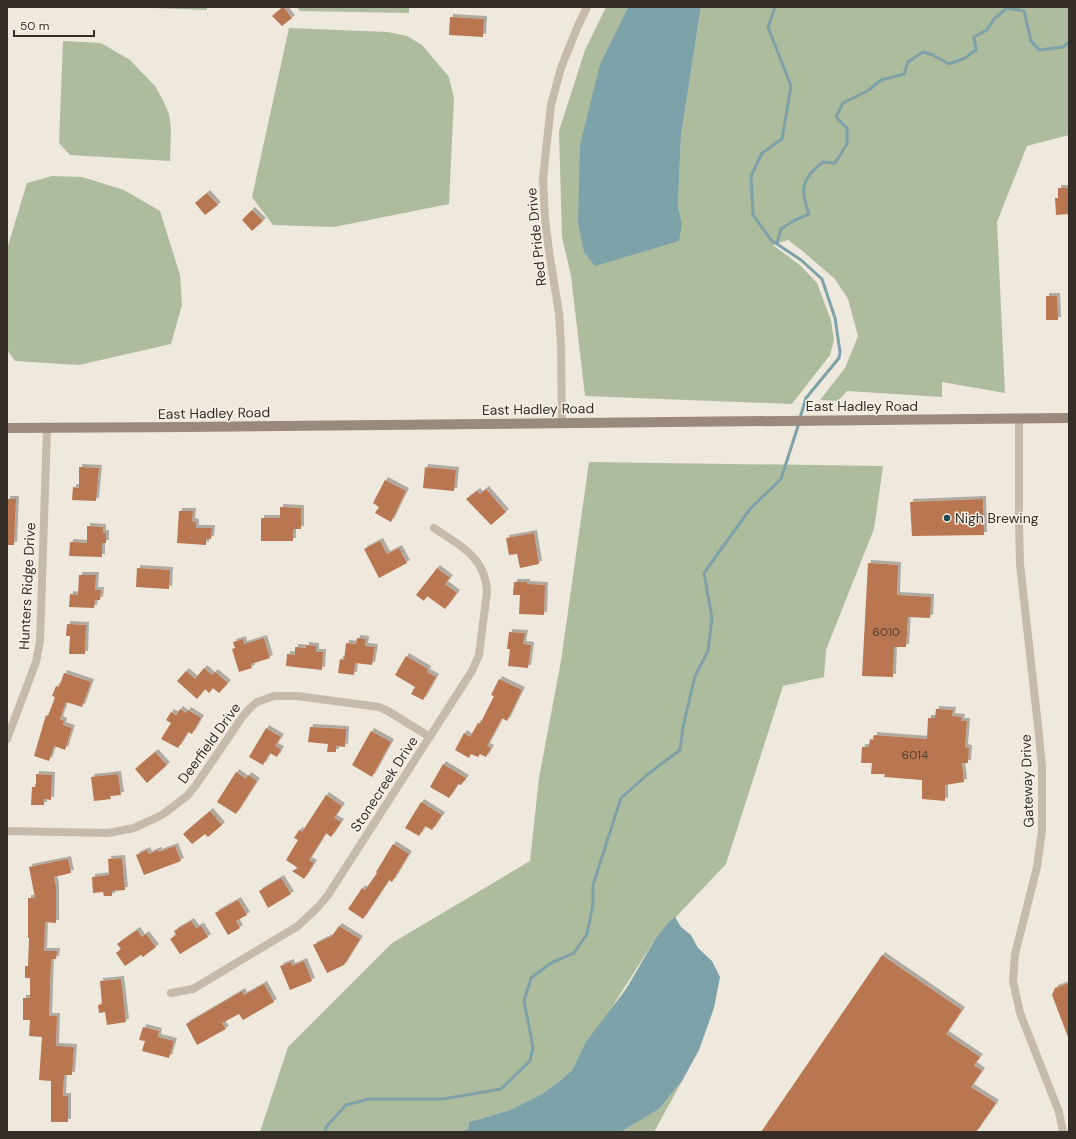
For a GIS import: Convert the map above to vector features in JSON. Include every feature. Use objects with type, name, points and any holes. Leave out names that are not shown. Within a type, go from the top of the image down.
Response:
[{"type":"street","name":"Red Pride Drive","points":[[562,423],[559,313],[546,227],[543,178],[551,105],[561,68],[587,7]]},
{"type":"street","name":"Gateway Drive","points":[[1019,418],[1020,564],[1042,767],[1042,831],[1037,867],[1015,954],[1013,981],[1020,1013],[1059,1112],[1063,1132]]},
{"type":"street","name":"East Hadley Road","points":[[7,428],[47,429],[1069,418]]},
{"type":"street","name":"Hunters Ridge Drive","points":[[7,739],[36,662],[40,641],[47,429]]},
{"type":"street","name":"Stonecreek Drive","points":[[171,993],[193,989],[305,920],[328,895],[472,672],[476,664],[480,647],[487,583],[475,558],[434,528]]},
{"type":"street","name":"Deerfield Drive","points":[[7,830],[108,833],[134,828],[162,815],[186,796],[196,785],[243,716],[251,707],[257,702],[274,696],[297,696],[379,707],[430,737]]},
{"type":"green space","points":[[126,7],[207,7],[207,10]]},
{"type":"green space","points":[[297,7],[409,7],[409,13],[300,11]]},
{"type":"green space","points":[[606,7],[628,7],[600,64],[682,224],[678,205],[681,136],[701,7],[1069,7],[1069,135],[1027,146],[997,222],[1005,393],[942,382],[942,397],[847,391],[838,401],[820,400],[845,368],[858,336],[848,299],[835,279],[788,240],[773,245],[801,266],[817,283],[831,320],[834,340],[830,355],[792,404],[585,396],[571,276],[562,237],[559,131],[585,50]]},
{"type":"green space","points":[[289,28],[388,32],[407,36],[422,45],[449,77],[454,98],[449,204],[334,227],[273,225],[252,197]]},
{"type":"green space","points":[[63,41],[101,43],[130,60],[155,86],[169,114],[171,129],[170,161],[70,155],[59,143]]},
{"type":"green space","points":[[52,176],[82,177],[124,190],[160,211],[180,275],[182,305],[171,344],[79,365],[15,361],[7,350],[7,249],[27,183]]},
{"type":"green space","points":[[589,462],[883,466],[874,529],[826,650],[824,677],[783,686],[726,864],[656,938],[603,1021],[585,1043],[572,1070],[561,1080],[542,1094],[510,1110],[469,1122],[468,1129],[458,1132],[260,1132],[288,1047],[392,943],[530,861],[539,778],[561,661]]},
{"type":"green space","points":[[682,1081],[654,1132],[621,1132],[659,1109]]},
{"type":"water","points":[[628,7],[701,7],[681,136],[678,205],[682,224],[679,241],[595,266],[584,252],[578,223],[580,145],[600,64]]},
{"type":"water","points":[[675,917],[681,927],[691,935],[698,948],[712,961],[720,977],[714,1008],[699,1050],[682,1081],[659,1109],[621,1132],[458,1132],[468,1129],[469,1122],[510,1110],[542,1094],[572,1070],[585,1043],[626,989],[656,938]]},
{"type":"building","points":[[283,7],[292,18],[282,26],[272,16]]},
{"type":"building","points":[[450,17],[484,19],[483,37],[449,35]]},
{"type":"building","points":[[1058,188],[1069,188],[1069,214],[1056,215],[1055,198],[1058,198]]},
{"type":"building","points":[[207,193],[218,205],[205,215],[195,203]]},
{"type":"building","points":[[252,210],[263,221],[252,231],[242,220]]},
{"type":"building","points":[[1046,296],[1057,296],[1058,320],[1046,320]]},
{"type":"building","points":[[79,467],[99,468],[96,501],[72,500],[73,487],[79,488]]},
{"type":"building","points":[[425,467],[456,470],[454,491],[423,488]]},
{"type":"building","points":[[385,480],[406,491],[391,522],[375,513],[379,507],[373,503]]},
{"type":"building","points":[[486,489],[506,512],[491,525],[466,499],[477,491],[480,494]]},
{"type":"building","points":[[7,499],[16,499],[14,545],[7,545]]},
{"type":"building","name":"Nigh Brewing","points":[[983,499],[984,535],[912,536],[910,502]]},
{"type":"building","points":[[280,507],[301,508],[301,529],[293,529],[293,541],[261,541],[261,518],[280,518]]},
{"type":"building","points":[[179,511],[193,511],[192,521],[196,522],[196,528],[212,528],[211,539],[206,539],[206,545],[177,543]]},
{"type":"building","points":[[87,526],[103,527],[103,533],[106,533],[106,543],[102,543],[102,557],[69,556],[70,542],[87,543]]},
{"type":"building","points":[[534,533],[539,564],[520,568],[517,554],[509,555],[506,538]]},
{"type":"building","points":[[380,541],[387,554],[399,548],[407,563],[379,578],[364,549]]},
{"type":"building","points":[[868,563],[898,565],[897,595],[931,597],[930,618],[908,617],[906,647],[894,647],[893,677],[862,676]]},
{"type":"building","points":[[137,568],[170,570],[169,589],[136,587]]},
{"type":"building","points":[[437,568],[450,578],[445,584],[457,593],[445,609],[427,596],[424,601],[416,595]]},
{"type":"building","points":[[79,575],[96,575],[95,590],[101,590],[100,600],[95,600],[94,608],[69,607],[70,594],[78,595]]},
{"type":"building","points":[[514,582],[527,582],[527,584],[545,585],[544,615],[519,614],[520,595],[513,595]]},
{"type":"building","points":[[67,624],[86,625],[85,654],[69,654],[70,636],[66,636]]},
{"type":"building","points":[[509,632],[525,633],[523,644],[531,645],[528,668],[508,666],[510,649],[507,649]]},
{"type":"building","points":[[264,638],[270,658],[251,664],[252,668],[239,672],[232,649],[235,648],[233,642],[243,639],[244,644]]},
{"type":"building","points":[[357,638],[366,639],[365,646],[375,647],[372,665],[355,663],[354,675],[338,673],[340,659],[344,660],[346,643],[356,644]]},
{"type":"building","points":[[306,645],[316,646],[316,652],[323,652],[322,670],[286,666],[287,654],[295,655],[295,647],[306,648]]},
{"type":"building","points":[[406,656],[428,669],[427,672],[436,677],[423,700],[411,694],[415,687],[395,675]]},
{"type":"building","points":[[204,668],[212,675],[215,672],[228,683],[219,693],[213,688],[209,693],[205,689],[197,699],[177,681],[186,671],[195,679]]},
{"type":"building","points":[[64,673],[91,682],[82,707],[66,702],[60,719],[64,721],[63,725],[72,728],[65,750],[54,746],[49,761],[34,756],[46,715],[48,716],[55,697],[52,696],[56,686],[59,687]]},
{"type":"building","points":[[499,679],[522,690],[507,721],[502,718],[487,746],[491,748],[486,757],[480,754],[478,757],[471,754],[469,758],[455,750],[464,733],[470,737],[478,723],[480,724],[494,696],[491,695]]},
{"type":"building","points":[[180,709],[186,713],[188,710],[201,718],[192,734],[188,732],[178,748],[161,739],[171,723],[166,720],[171,712],[176,715]]},
{"type":"building","points":[[936,709],[953,710],[952,716],[962,717],[961,721],[967,721],[965,747],[969,748],[968,763],[962,763],[964,782],[945,785],[945,801],[922,799],[922,780],[884,777],[885,774],[871,774],[872,763],[861,763],[862,747],[869,747],[870,739],[874,740],[874,735],[927,739],[928,718],[935,718]]},
{"type":"building","points":[[310,727],[346,729],[345,747],[336,746],[336,752],[327,752],[328,744],[308,742]]},
{"type":"building","points":[[266,728],[281,737],[275,746],[281,749],[277,757],[270,753],[263,765],[249,757]]},
{"type":"building","points":[[371,731],[391,742],[372,777],[352,765]]},
{"type":"building","points":[[155,752],[167,765],[147,783],[135,769]]},
{"type":"building","points":[[443,764],[466,778],[461,785],[458,784],[449,798],[430,787]]},
{"type":"building","points":[[236,772],[246,779],[248,775],[257,781],[236,814],[217,802]]},
{"type":"building","points":[[36,774],[52,775],[51,800],[44,799],[44,805],[31,805],[32,787],[36,787]]},
{"type":"building","points":[[118,774],[121,795],[110,796],[111,799],[94,801],[91,777]]},
{"type":"building","points":[[326,795],[342,806],[334,818],[341,822],[331,837],[326,833],[309,860],[314,863],[304,879],[292,871],[298,868],[286,860],[298,840],[294,838],[299,830],[302,832]]},
{"type":"building","points":[[421,802],[442,815],[432,830],[425,826],[419,836],[405,828]]},
{"type":"building","points":[[210,811],[222,825],[208,837],[205,834],[192,844],[183,834]]},
{"type":"building","points":[[393,844],[409,854],[392,882],[389,880],[363,919],[348,909],[362,888],[365,890],[377,873],[376,872]]},
{"type":"building","points":[[175,846],[181,861],[144,875],[136,855],[147,850],[149,854]]},
{"type":"building","points":[[122,858],[125,890],[112,891],[112,896],[104,896],[103,892],[93,893],[92,877],[109,875],[108,859]]},
{"type":"building","points":[[68,859],[71,873],[54,877],[56,887],[56,923],[45,922],[44,951],[57,951],[56,959],[51,959],[49,1016],[57,1016],[56,1046],[74,1047],[72,1075],[64,1075],[63,1096],[68,1096],[68,1122],[51,1122],[51,1081],[39,1080],[42,1037],[29,1036],[30,1020],[23,1020],[23,998],[30,998],[30,978],[25,978],[25,966],[28,966],[28,898],[35,898],[29,867]]},
{"type":"building","points":[[281,878],[291,894],[268,908],[259,891]]},
{"type":"building","points":[[238,900],[247,915],[236,921],[240,928],[228,935],[215,913]]},
{"type":"building","points":[[191,921],[196,928],[201,926],[208,937],[180,954],[170,939],[176,935],[174,931]]},
{"type":"building","points":[[339,926],[360,939],[344,965],[327,973],[313,945],[332,936]]},
{"type":"building","points":[[137,930],[142,937],[146,934],[156,947],[143,957],[141,955],[125,966],[116,953],[121,949],[117,944]]},
{"type":"building","points":[[882,955],[962,1010],[946,1034],[980,1057],[974,1065],[982,1071],[971,1087],[996,1103],[976,1132],[761,1132]]},
{"type":"building","points":[[304,961],[312,981],[290,990],[280,966],[291,962],[292,966]]},
{"type":"building","points":[[121,979],[126,1022],[107,1025],[105,1012],[99,1013],[98,1005],[102,1004],[100,981]]},
{"type":"building","points":[[1069,983],[1068,1037],[1052,995],[1055,988]]},
{"type":"building","points":[[264,984],[274,1002],[243,1020],[239,1014],[222,1023],[226,1029],[197,1045],[186,1024],[242,991],[244,995]]},
{"type":"building","points":[[143,1027],[159,1031],[158,1037],[174,1041],[169,1058],[142,1051],[145,1041],[139,1040]]},
{"type":"waterway","points":[[775,7],[768,27],[791,86],[782,139],[762,153],[751,176],[753,215],[771,240],[801,260],[822,279],[835,318],[840,352],[839,358],[806,398],[800,418]]},
{"type":"waterway","points":[[777,243],[781,229],[795,220],[809,214],[804,198],[804,185],[810,174],[823,162],[835,163],[847,144],[847,128],[836,117],[843,103],[869,90],[881,80],[904,74],[908,62],[923,52],[933,55],[949,64],[965,58],[976,50],[974,37],[987,30],[994,19],[1007,8],[1024,11],[1031,41],[1039,50],[1063,47],[1069,42]]},
{"type":"waterway","points":[[325,1132],[326,1127],[346,1105],[369,1099],[443,1099],[501,1089],[530,1061],[533,1047],[524,1001],[531,978],[551,963],[574,953],[587,934],[593,904],[593,885],[621,798],[648,774],[680,750],[683,727],[695,676],[708,651],[712,618],[704,573],[750,509],[781,479],[799,423]]},
{"type":"place","name":"Nigh Brewing","points":[[947,518]]}]
